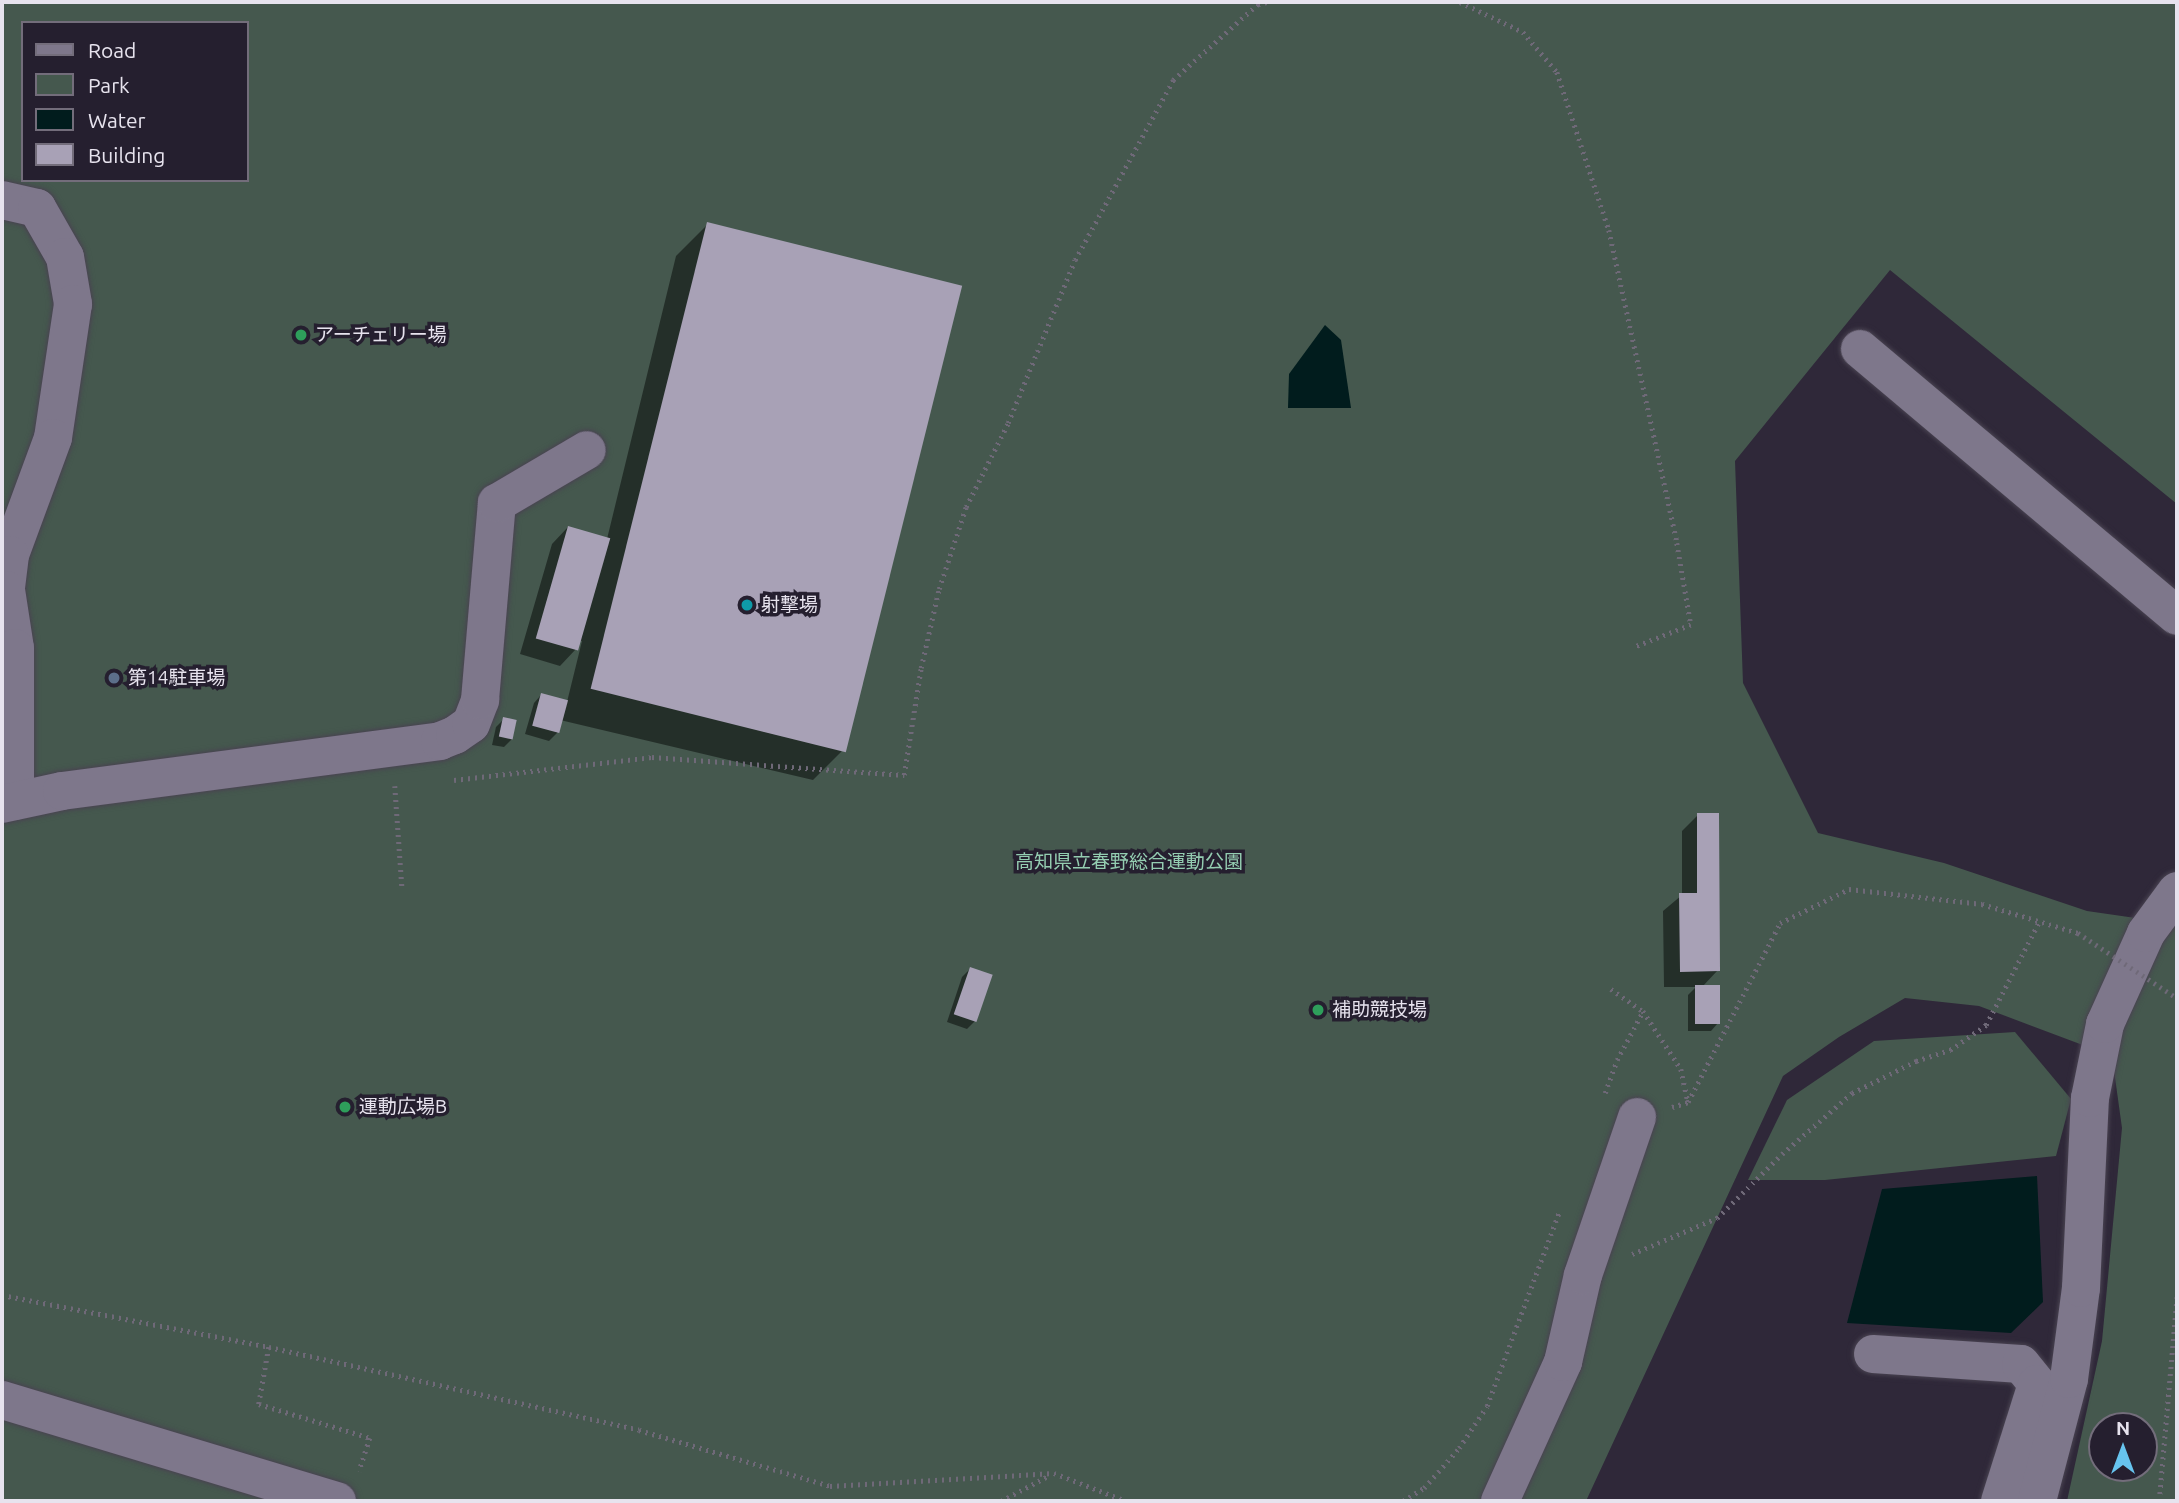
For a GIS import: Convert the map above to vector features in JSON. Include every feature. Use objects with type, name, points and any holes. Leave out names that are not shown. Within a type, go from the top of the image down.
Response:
[{"type":"street","points":[[2,201],[37,208],[65,257],[74,304],[53,438],[10,555],[6,590],[15,648],[8,802],[62,791],[440,741],[455,735],[471,724],[481,700],[497,503],[587,450]]},
{"type":"street","points":[[1860,349],[2177,615]]},
{"type":"street","points":[[2037,1501],[2069,1378],[2081,1287],[2090,1098],[2105,1024],[2146,933],[2177,891]]},
{"type":"street","points":[[1500,1501],[1563,1362],[1583,1275],[1637,1117]]},
{"type":"street","points":[[1872,1354],[2021,1364],[2037,1384],[2030,1414],[2000,1501]]},
{"type":"street","points":[[2,1400],[347,1489]]},
{"type":"path","points":[[450,781],[652,757],[904,775],[921,668],[939,589],[966,507],[1008,423],[1075,260],[1173,80],[1258,5],[1267,2]]},
{"type":"path","points":[[1460,2],[1523,32],[1557,72],[1609,230],[1677,543],[1691,625],[1635,647]]},
{"type":"path","points":[[382,789],[409,786]]},
{"type":"path","points":[[396,787],[402,887]]},
{"type":"path","points":[[1637,1117],[1688,1102],[1780,923],[1849,889],[1982,904],[2040,920],[2078,933],[2177,998]]},
{"type":"path","points":[[1583,1275],[1717,1218],[1782,1154],[1852,1093],[1916,1062],[1950,1050],[1986,1025],[2040,920]]},
{"type":"path","points":[[1611,989],[1643,1012],[1681,1069],[1688,1102]]},
{"type":"path","points":[[1604,1095],[1617,1059],[1643,1012]]},
{"type":"path","points":[[1403,1501],[1424,1488],[1460,1448],[1487,1406],[1563,1203]]},
{"type":"path","points":[[2,1295],[269,1347],[639,1430],[830,1486],[1054,1473],[1126,1501]]},
{"type":"path","points":[[2159,1501],[2177,1296]]},
{"type":"path","points":[[269,1347],[259,1404],[370,1438],[347,1489]]},
{"type":"path","points":[[1001,1501],[1054,1473]]},
{"type":"green space","name":"高知県立春野総合運動公園","points":[[2,2],[2177,2],[2177,504],[1890,270],[1735,461],[1743,683],[1818,833],[1944,863],[2087,911],[2177,924],[2177,1501],[2067,1501],[2102,1341],[2122,1128],[2112,1056],[1979,1006],[1905,998],[1839,1037],[1783,1076],[1586,1501],[2,1501]]},
{"type":"green space","points":[[2015,1032],[2071,1099],[2056,1156],[1825,1180],[1748,1180],[1787,1100],[1874,1041]]},
{"type":"water","points":[[1325,325],[1341,340],[1351,408],[1288,408],[1289,374]]},
{"type":"water","points":[[2037,1176],[2043,1302],[2011,1333],[1847,1323],[1882,1189]]},
{"type":"building","points":[[707,222],[962,286],[846,752],[591,689]]},
{"type":"building","points":[[568,526],[610,538],[578,651],[536,638]]},
{"type":"building","points":[[541,693],[568,700],[559,733],[532,726]]},
{"type":"building","points":[[503,717],[517,720],[513,739],[499,737]]},
{"type":"building","points":[[1697,813],[1719,813],[1720,971],[1680,972],[1679,893],[1697,893]]},
{"type":"building","points":[[970,967],[993,975],[976,1022],[954,1014]]},
{"type":"building","points":[[1695,985],[1720,985],[1720,1024],[1695,1024]]},
{"type":"place","name":"アーチェリー場","points":[[301,335]]},
{"type":"place","name":"射撃場","points":[[747,605]]},
{"type":"place","name":"第14駐車場","points":[[114,678]]},
{"type":"place","name":"補助競技場","points":[[1318,1010]]},
{"type":"place","name":"運動広場B","points":[[345,1107]]}]
